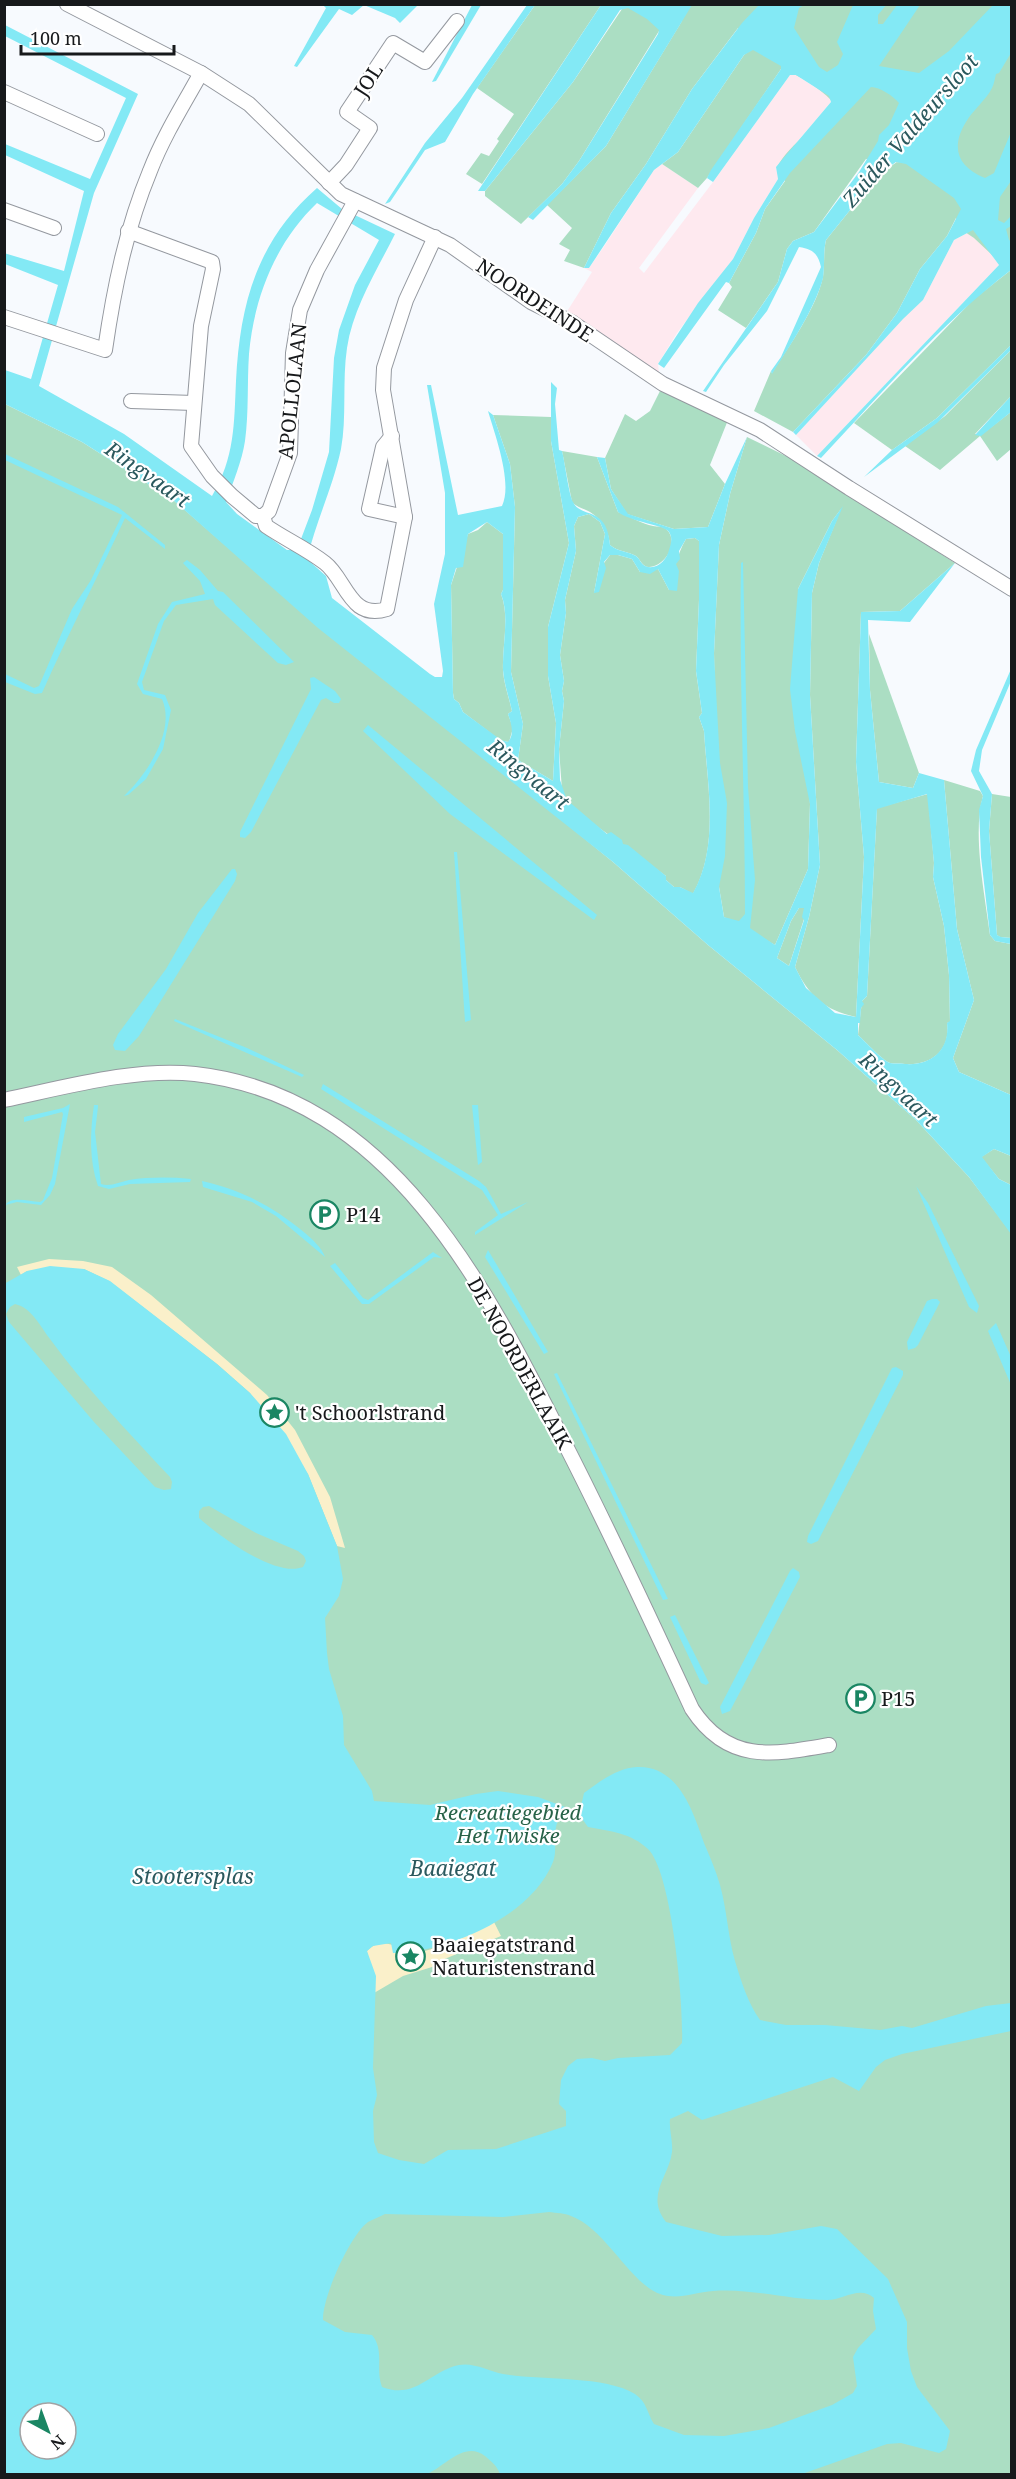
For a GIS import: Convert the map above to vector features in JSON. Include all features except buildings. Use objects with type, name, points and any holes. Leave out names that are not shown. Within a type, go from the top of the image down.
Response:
[{"type":"street","name":"NOORDEINDE","points":[[67,4],[201,73],[249,104],[329,183],[349,211],[435,237],[465,254],[531,302],[573,324],[663,384],[760,430],[1011,589]]},
{"type":"street","name":"JOL","points":[[329,183],[346,165],[370,128],[347,112],[393,43],[425,62],[458,21]]},
{"type":"street","points":[[4,317],[105,350],[128,231],[150,169],[201,73]]},
{"type":"street","points":[[4,92],[97,134]]},
{"type":"street","points":[[4,210],[54,228]]},
{"type":"street","name":"APOLLOLAAN","points":[[263,516],[269,511],[290,453],[293,353],[300,310],[317,270],[349,211]]},
{"type":"street","points":[[128,231],[213,262],[201,326],[191,446],[232,496],[256,516],[263,516],[266,526],[333,571],[352,601],[363,608],[379,611],[387,609],[405,516],[383,390],[384,368],[406,300],[435,237]]},
{"type":"street","points":[[131,401],[194,403]]},
{"type":"street","points":[[392,436],[383,447],[369,509],[405,516]]},
{"type":"street","name":"DE NOORDERLAAIK","points":[[4,1100],[124,1077],[154,1073],[195,1074],[237,1081],[285,1097],[338,1128],[364,1147],[406,1189],[460,1255],[512,1338],[615,1543],[692,1709],[703,1726],[717,1739],[746,1751],[778,1754],[829,1745]]},
{"type":"shaded area","points":[[790,75],[796,75],[829,96],[831,102],[776,167],[778,179],[733,259],[677,333],[658,364],[659,373],[566,313],[592,272],[584,268],[589,268],[654,170],[662,164],[698,188],[639,268],[644,273]]},
{"type":"shaded area","points":[[973,230],[999,265],[817,456],[796,435],[903,318],[923,300],[954,240]]},
{"type":"green space","points":[[535,5],[601,5],[482,184],[466,174],[481,153],[489,156],[499,141],[497,139],[514,114],[477,88]]},
{"type":"green space","points":[[615,5],[1011,5],[1011,267],[1008,270],[974,238],[962,230],[956,218],[947,236],[920,269],[897,313],[866,355],[793,432],[754,411],[771,371],[772,373],[794,339],[814,302],[823,277],[826,240],[879,174],[897,162],[866,159],[814,232],[793,241],[787,249],[778,282],[746,328],[718,310],[732,287],[729,283],[756,233],[765,209],[785,181],[777,167],[820,119],[832,101],[808,82],[781,69],[698,188],[662,164],[678,152],[749,51],[738,28],[692,89],[646,164],[611,213],[584,268],[564,261],[570,250],[559,244],[572,228],[547,205],[606,146],[682,21],[659,31],[579,161],[562,184],[521,224],[485,196],[485,191],[573,82],[622,9]]},
{"type":"green space","points":[[1011,270],[1011,345],[937,418],[892,450],[854,423],[974,299]]},
{"type":"green space","points":[[1011,350],[1011,396],[975,434],[981,435],[1011,412],[1011,449],[997,461],[980,436],[940,470],[905,446],[945,416]]},
{"type":"green space","points":[[660,391],[728,420],[710,465],[725,484],[708,527],[674,529],[627,514],[611,489],[605,458],[625,414],[636,421],[650,411]]},
{"type":"green space","name":"Recreatiegebied Het Twiske","points":[[5,404],[82,442],[172,499],[239,557],[613,862],[708,945],[837,1050],[916,1120],[969,1177],[1012,1234],[1011,2474],[5,2474]]},
{"type":"green space","points":[[493,415],[551,417],[551,441],[569,543],[548,627],[548,676],[556,723],[553,781],[518,760],[523,724],[511,672],[515,507],[510,464]]},
{"type":"green space","points":[[747,437],[792,459],[955,563],[900,611],[861,612],[856,762],[864,857],[856,1017],[826,1006],[812,994],[795,967],[820,865],[810,695],[812,593],[819,563],[841,509],[832,521],[798,589],[810,804],[808,869],[775,945],[724,917],[719,887],[714,653],[719,545],[730,494]]},
{"type":"green space","points":[[562,451],[597,457],[618,512],[644,524],[666,529],[670,534],[671,546],[666,558],[655,566],[647,567],[636,556],[610,545],[608,535],[598,518],[572,502]]},
{"type":"green space","points":[[589,514],[600,522],[605,534],[594,593],[604,563],[610,555],[632,559],[640,572],[658,569],[669,590],[678,557],[686,539],[695,538],[699,541],[696,671],[702,713],[699,717],[704,731],[710,814],[707,855],[693,894],[680,887],[674,887],[666,880],[666,876],[584,817],[566,800],[562,790],[559,749],[564,681],[560,655],[566,613],[565,600],[576,551],[574,526],[578,517]]},
{"type":"green space","points":[[487,522],[503,534],[503,590],[501,594],[505,622],[503,670],[512,711],[508,714],[513,728],[509,742],[501,741],[463,712],[459,703],[454,699],[453,693],[451,585],[468,534],[478,530]]},
{"type":"green space","points":[[869,634],[919,773],[913,788],[879,782],[870,690]]},
{"type":"green space","points":[[944,780],[980,791],[983,796],[979,846],[990,935],[995,941],[1011,944],[1011,1095],[959,1072],[953,1058],[974,1000],[957,929]]},
{"type":"green space","points":[[928,794],[934,863],[933,877],[944,926],[949,975],[950,1022],[947,1023],[946,1041],[931,1059],[914,1064],[892,1063],[883,1058],[858,1035],[862,1001],[867,996],[877,808]]},
{"type":"green space","points":[[992,794],[1011,797],[1011,938],[997,935],[989,831]]},
{"type":"green space","points":[[799,908],[805,908],[804,919],[789,966],[777,958],[791,921]]},
{"type":"green space","points":[[994,1149],[1011,1156],[1011,1185],[999,1179],[981,1157]]},
{"type":"sand","name":"'t Schoorlstrand","points":[[49,1259],[83,1261],[112,1267],[151,1295],[267,1395],[295,1430],[330,1497],[345,1548],[337,1546],[308,1474],[250,1393],[217,1364],[109,1281],[84,1269],[27,1271],[21,1275],[17,1267]]},
{"type":"sand","name":"Baaiegatstrand Naturistenstrand","points":[[494,1922],[501,1936],[442,1960],[432,1967],[403,1976],[374,1993],[375,1982],[367,1951],[374,1946],[387,1943],[413,1952],[420,1952],[436,1948]]},
{"type":"water","points":[[323,5],[364,5],[352,15],[339,9],[297,67],[294,66],[326,8]]},
{"type":"water","points":[[364,5],[418,5],[400,23],[395,18]]},
{"type":"water","points":[[472,5],[481,5],[436,81],[432,82]]},
{"type":"water","points":[[527,5],[535,5],[473,94],[445,142],[425,150],[390,202],[385,204],[425,143],[462,98]]},
{"type":"water","points":[[601,5],[692,5],[606,146],[533,220],[528,217],[562,184],[579,161],[658,34],[659,30],[647,19],[628,8],[620,10],[573,82],[485,191],[478,191]]},
{"type":"water","name":"Zuider Valdeursloot","points":[[759,5],[804,5],[799,8],[794,28],[819,67],[827,72],[838,65],[843,54],[837,42],[853,5],[886,5],[878,15],[878,24],[883,24],[897,5],[920,5],[879,66],[919,73],[949,51],[993,5],[1011,5],[1011,53],[999,73],[996,74],[989,92],[966,122],[958,140],[958,148],[959,156],[968,168],[985,178],[994,173],[1011,132],[1011,181],[1000,197],[998,220],[1004,223],[1011,216],[1011,226],[1006,229],[1011,241],[1011,270],[936,336],[821,458],[817,456],[999,265],[973,230],[954,240],[923,300],[796,435],[793,432],[866,355],[897,313],[920,269],[947,236],[961,209],[954,198],[906,164],[896,162],[879,174],[826,240],[823,278],[819,290],[801,328],[772,374],[771,371],[781,357],[821,267],[816,255],[804,248],[799,247],[767,311],[724,365],[706,392],[703,391],[778,282],[787,249],[793,241],[814,232],[859,172],[878,141],[879,135],[889,125],[899,103],[893,98],[882,90],[871,87],[790,173],[765,209],[756,233],[729,283],[726,282],[664,368],[658,364],[698,303],[733,259],[778,179],[776,167],[831,102],[829,96],[796,75],[790,75],[713,182],[707,178],[711,170],[781,69],[781,66],[753,50],[744,55],[678,152],[654,170],[589,268],[584,268],[611,213],[646,164],[692,89],[742,23]]},
{"type":"water","name":"Ringvaart","points":[[5,25],[138,94],[94,193],[39,386],[124,434],[212,496],[225,468],[232,440],[238,352],[248,300],[266,252],[280,230],[296,208],[317,188],[342,209],[395,234],[354,318],[347,348],[341,449],[307,559],[326,576],[332,598],[430,674],[442,677],[434,604],[445,554],[445,493],[427,385],[431,385],[458,515],[502,506],[505,496],[504,472],[488,411],[493,415],[510,464],[515,507],[511,672],[523,724],[518,760],[553,781],[556,723],[548,676],[548,627],[569,543],[551,441],[551,382],[557,388],[555,404],[559,450],[562,451],[573,502],[577,507],[599,518],[608,532],[610,545],[636,556],[649,567],[660,564],[668,554],[671,543],[670,534],[661,527],[618,512],[597,457],[605,458],[611,489],[628,514],[674,529],[708,527],[747,437],[730,494],[719,545],[714,654],[720,763],[727,803],[725,856],[719,887],[724,917],[739,921],[745,914],[741,651],[741,563],[743,562],[748,787],[755,880],[750,928],[775,945],[808,869],[810,804],[795,731],[790,689],[798,589],[832,521],[843,506],[819,563],[812,593],[810,695],[820,865],[795,967],[806,988],[835,1013],[856,1017],[864,857],[856,762],[861,612],[900,611],[955,563],[910,622],[868,620],[870,690],[879,782],[913,788],[919,773],[944,780],[957,929],[974,1000],[953,1058],[959,1072],[1011,1095],[1011,1156],[994,1149],[982,1157],[999,1179],[1011,1185],[1011,1234],[969,1177],[916,1120],[837,1050],[708,945],[613,862],[318,628],[172,499],[82,442],[5,404],[5,370],[31,379],[58,285],[5,264],[4,253],[64,271],[84,191],[5,155],[5,144],[90,179],[126,98],[5,36]],"holes":[[[317,203],[379,240],[355,285],[339,330],[334,358],[329,452],[301,539],[294,550],[287,550],[237,514],[226,502],[240,464],[245,441],[249,354],[256,312],[262,291],[279,253],[303,218]],[[589,514],[600,522],[605,534],[594,593],[599,592],[606,568],[604,562],[610,555],[632,559],[640,572],[650,574],[658,569],[669,590],[677,591],[679,571],[676,564],[680,559],[679,551],[686,539],[695,538],[699,541],[696,671],[702,713],[699,717],[704,731],[710,814],[707,855],[693,893],[680,887],[674,887],[666,880],[666,876],[628,845],[623,844],[622,840],[611,832],[607,834],[567,800],[560,780],[559,749],[564,701],[560,655],[566,613],[565,600],[576,551],[574,526],[578,517]],[[487,522],[503,534],[503,590],[501,594],[505,612],[503,670],[512,711],[508,714],[512,732],[508,742],[501,740],[463,712],[459,703],[454,699],[451,585],[456,568],[463,567],[468,534]],[[927,794],[934,863],[933,877],[944,926],[949,975],[950,1021],[947,1023],[947,1033],[942,1048],[931,1059],[914,1064],[892,1063],[878,1055],[858,1035],[858,1023],[860,1023],[861,1008],[864,1004],[862,1001],[867,996],[877,809]],[[799,908],[804,908],[802,917],[804,920],[789,966],[777,958],[791,921]]]},
{"type":"water","points":[[1011,345],[1011,350],[937,423],[864,477],[892,450],[937,418]]},
{"type":"water","points":[[1011,396],[1011,412],[981,436],[975,435]]},
{"type":"water","points":[[5,454],[118,507],[165,545],[165,549],[125,518],[42,693],[35,694],[5,682],[5,674],[34,688],[39,686],[72,609],[91,580],[122,515],[5,460]]},
{"type":"water","points":[[187,560],[294,662],[286,665],[278,663],[215,605],[213,599],[176,605],[164,621],[142,682],[144,690],[165,695],[171,710],[163,749],[146,779],[124,796],[150,764],[162,738],[165,725],[162,699],[143,694],[137,684],[158,624],[172,602],[205,594],[200,581],[183,563]]},
{"type":"water","points":[[1011,669],[1011,681],[982,750],[979,771],[992,794],[989,831],[997,935],[1011,938],[1011,944],[995,941],[990,935],[981,857],[979,810],[983,796],[971,771],[976,750]]},
{"type":"water","points":[[314,677],[335,691],[341,699],[339,703],[326,698],[321,700],[251,832],[245,838],[240,837],[240,832],[311,689],[310,678]]},
{"type":"water","points":[[368,725],[597,915],[594,920],[450,814],[363,731]]},
{"type":"water","points":[[454,852],[457,852],[471,1020],[465,1022]]},
{"type":"water","points":[[232,869],[235,869],[237,874],[235,881],[139,1036],[125,1051],[115,1050],[113,1045],[118,1034],[166,969],[198,913]]},
{"type":"water","points":[[175,1019],[247,1048],[304,1075],[302,1077],[174,1021]]},
{"type":"water","points":[[323,1084],[479,1181],[486,1187],[501,1214],[528,1202],[475,1235],[475,1232],[498,1215],[482,1190],[321,1089]]},
{"type":"water","points":[[70,1104],[55,1184],[50,1195],[41,1205],[17,1202],[5,1205],[16,1200],[40,1202],[52,1178],[63,1114],[62,1112],[24,1122],[24,1117],[63,1108]]},
{"type":"water","points":[[94,1105],[98,1105],[95,1132],[101,1184],[111,1185],[144,1178],[191,1179],[190,1182],[130,1184],[109,1189],[98,1186],[91,1146]]},
{"type":"water","points":[[472,1105],[478,1105],[482,1162],[478,1165]]},
{"type":"water","points":[[202,1181],[231,1189],[269,1207],[308,1235],[325,1257],[276,1216],[252,1202],[203,1187]]},
{"type":"water","points":[[916,1186],[928,1203],[979,1306],[977,1313],[969,1307]]},
{"type":"water","points":[[488,1250],[548,1352],[544,1354],[485,1257]]},
{"type":"water","points":[[433,1252],[442,1258],[434,1257],[369,1304],[362,1304],[330,1266],[335,1263],[363,1298],[368,1300]]},
{"type":"water","name":"Stootersplas","points":[[50,1266],[84,1269],[110,1281],[217,1364],[250,1393],[286,1434],[308,1474],[337,1546],[343,1579],[339,1596],[325,1618],[329,1669],[343,1716],[344,1745],[372,1791],[374,1801],[430,1805],[498,1791],[538,1797],[573,1810],[581,1806],[584,1793],[609,1776],[630,1768],[651,1768],[663,1774],[682,1792],[695,1817],[720,1885],[740,1976],[748,1999],[760,2020],[786,2025],[825,2025],[880,2030],[902,2026],[912,2028],[986,2006],[1011,2003],[1011,2031],[902,2054],[885,2060],[876,2067],[859,2091],[833,2077],[702,2120],[688,2111],[670,2119],[672,2152],[658,2195],[660,2212],[666,2222],[722,2236],[769,2235],[821,2226],[837,2229],[888,2279],[907,2322],[907,2348],[911,2371],[917,2387],[950,2431],[946,2449],[939,2453],[901,2443],[887,2444],[802,2474],[500,2474],[496,2466],[485,2456],[470,2451],[455,2456],[427,2474],[5,2474],[4,1284],[27,1271]],"holes":[[[15,1304],[26,1309],[35,1318],[93,1392],[170,1477],[171,1489],[164,1490],[155,1487],[94,1422],[9,1322],[6,1314]],[[209,1506],[256,1533],[298,1551],[306,1561],[303,1567],[292,1569],[278,1567],[248,1553],[220,1535],[199,1518],[199,1511]],[[578,1813],[588,1827],[635,1839],[648,1849],[656,1862],[664,1884],[675,1941],[681,2001],[682,2043],[670,2055],[605,2061],[592,2058],[577,2059],[568,2066],[561,2080],[559,2104],[566,2111],[566,2126],[496,2149],[448,2150],[424,2164],[399,2160],[378,2153],[374,2142],[373,2111],[377,2095],[373,2068],[376,1976],[367,1951],[373,1946],[391,1943],[393,1953],[438,1946],[485,1928],[507,1915],[542,1882],[553,1862],[558,1821],[564,1816]],[[549,2212],[571,2216],[585,2223],[597,2234],[643,2284],[655,2292],[668,2296],[685,2296],[713,2291],[741,2291],[827,2300],[857,2293],[869,2294],[874,2298],[873,2311],[876,2329],[858,2348],[853,2357],[857,2386],[853,2393],[832,2405],[769,2428],[724,2436],[684,2435],[654,2424],[644,2404],[635,2394],[622,2388],[589,2381],[503,2374],[464,2364],[449,2368],[404,2390],[382,2387],[378,2347],[372,2335],[345,2332],[323,2320],[332,2283],[353,2240],[368,2222],[385,2214],[503,2217]]]},
{"type":"water","points":[[932,1299],[940,1302],[918,1345],[908,1350],[907,1342],[927,1301]]},
{"type":"water","points":[[996,1323],[1011,1357],[1011,1385],[988,1331]]},
{"type":"water","points":[[896,1367],[903,1371],[903,1375],[818,1541],[811,1544],[807,1542],[808,1536],[892,1368]]},
{"type":"water","points":[[557,1373],[668,1599],[663,1600],[554,1374]]},
{"type":"water","points":[[793,1568],[799,1572],[800,1577],[730,1711],[722,1714],[720,1707]]},
{"type":"water","points":[[675,1615],[709,1683],[706,1685],[701,1683],[670,1617]]},
{"type":"place","name":"P14","points":[[325,1214]]},
{"type":"place","name":"'t Schoorlstrand","points":[[274,1412]]},
{"type":"place","name":"P15","points":[[860,1698]]},
{"type":"place","name":"Baaiegatstrand Naturistenstrand","points":[[411,1956]]},
{"type":"water label","name":"Baaiegat","points":[[453,1868]]}]
